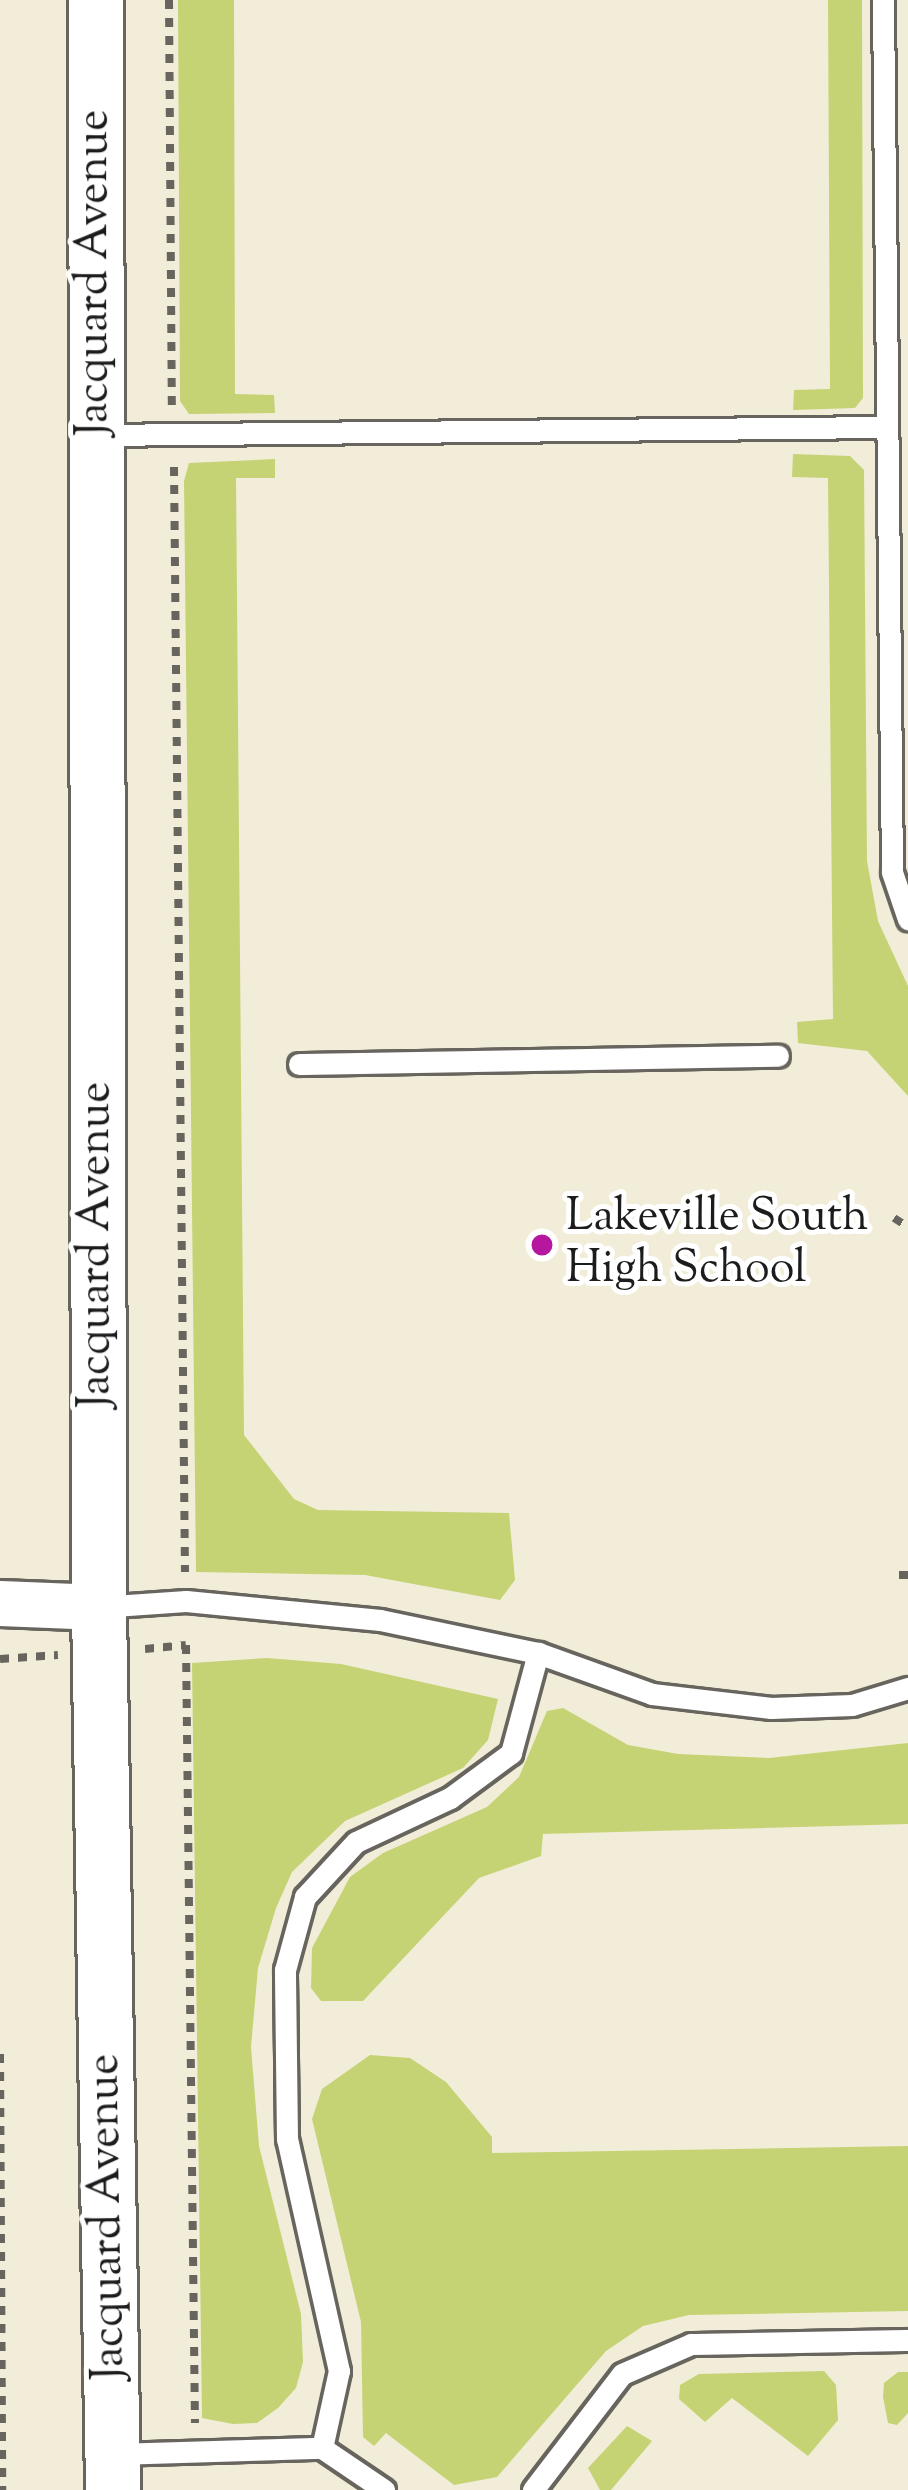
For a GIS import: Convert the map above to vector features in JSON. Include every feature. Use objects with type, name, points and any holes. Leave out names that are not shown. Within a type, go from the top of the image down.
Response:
[{"type":"street","name":"Jacquard Avenue","points":[[96,0],[99,1607],[112,2472]]},
{"type":"street","points":[[0,1603],[99,1607]]},
{"type":"lane","points":[[883,0],[892,872],[908,919]]},
{"type":"lane","points":[[97,435],[887,427]]},
{"type":"lane","points":[[299,1064],[778,1056]]},
{"type":"lane","points":[[99,1607],[186,1601],[290,1609],[538,1653],[652,1694],[771,1708],[852,1705],[908,1688]]},
{"type":"lane","points":[[322,2448],[339,2371],[287,2139],[283,2036],[290,1952],[305,1898],[356,1842],[450,1798],[511,1753],[538,1653]]},
{"type":"lane","points":[[533,2490],[622,2374],[691,2344],[908,2340]]},
{"type":"lane","points":[[112,2472],[196,2451],[322,2448],[383,2490]]},
{"type":"path","points":[[170,0],[172,411]]},
{"type":"path","points":[[174,466],[185,1572]]},
{"type":"path","points":[[894,1218],[908,1227]]},
{"type":"path","points":[[186,1645],[196,2451]]},
{"type":"path","points":[[0,2054],[2,2490]]},
{"type":"green space","points":[[178,0],[234,0],[235,394],[274,395],[275,413],[189,414],[180,401]]},
{"type":"green space","points":[[828,0],[862,0],[863,398],[855,408],[793,410],[794,390],[830,389]]},
{"type":"green space","points":[[793,454],[850,456],[864,470],[867,861],[878,921],[908,986],[908,1096],[867,1051],[798,1043],[797,1022],[833,1019],[828,478],[792,477]]},
{"type":"green space","points":[[275,459],[275,478],[236,478],[244,1435],[294,1499],[318,1510],[509,1513],[515,1580],[500,1600],[365,1575],[196,1572],[184,481],[189,463]]},
{"type":"green space","points":[[267,1658],[341,1664],[498,1699],[488,1740],[463,1768],[345,1821],[292,1872],[276,1908],[258,1968],[251,2047],[259,2146],[301,2314],[303,2362],[296,2388],[278,2408],[257,2423],[233,2424],[202,2418],[192,1663]]},
{"type":"green space","points":[[563,1708],[628,1745],[678,1754],[769,1758],[908,1743],[908,1824],[543,1834],[541,1856],[479,1878],[363,2001],[321,2001],[311,1988],[312,1948],[350,1877],[383,1853],[487,1807],[519,1777],[547,1711]]},
{"type":"green space","points":[[370,2055],[410,2058],[446,2082],[492,2137],[492,2153],[908,2146],[908,2311],[689,2315],[643,2326],[606,2351],[497,2477],[454,2485],[386,2433],[374,2446],[363,2437],[361,2322],[312,2119],[322,2089]]},
{"type":"green space","points":[[824,2371],[836,2385],[838,2420],[808,2456],[732,2398],[705,2422],[679,2399],[680,2385],[699,2374]]},
{"type":"green space","points":[[898,2372],[908,2372],[908,2413],[897,2425],[888,2423],[883,2397],[884,2383]]},
{"type":"green space","points":[[627,2426],[652,2441],[611,2490],[600,2490],[588,2468]]},
{"type":"place","name":"Lakeville South High School","points":[[542,1245]]}]
